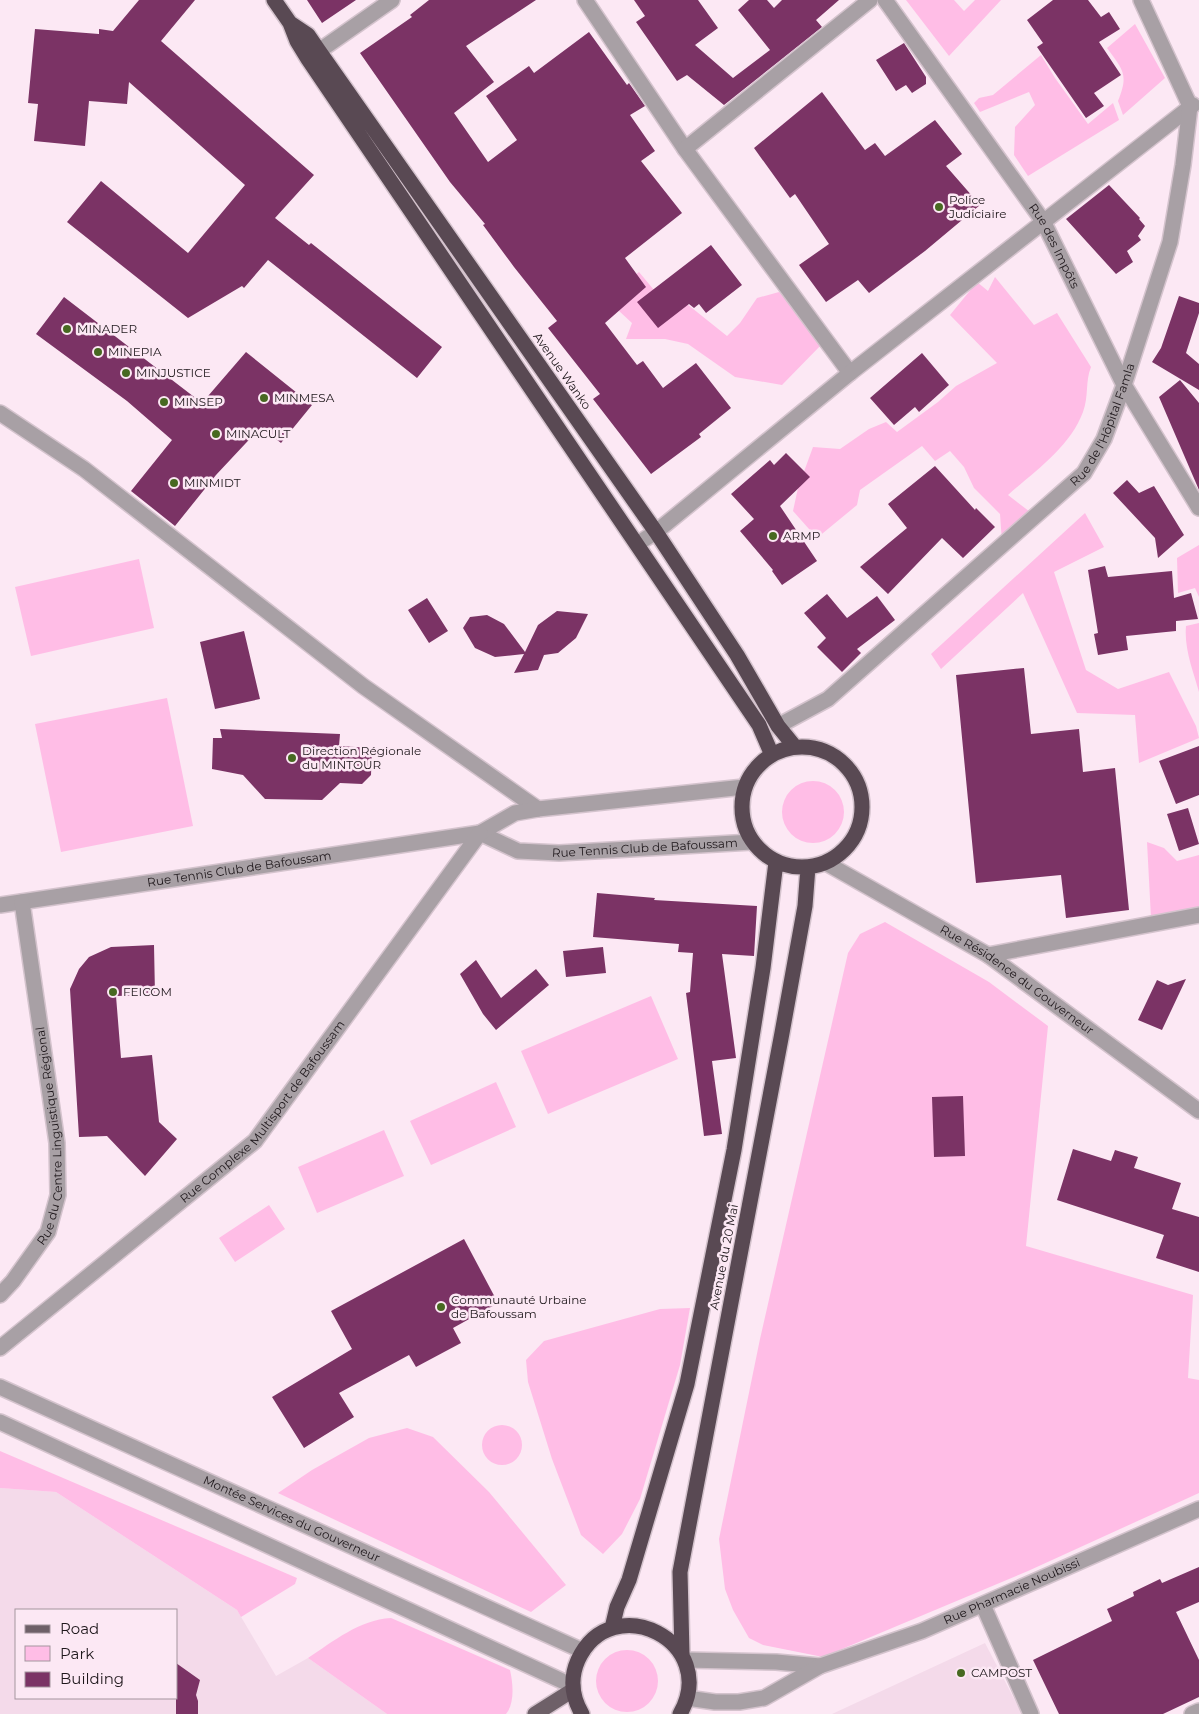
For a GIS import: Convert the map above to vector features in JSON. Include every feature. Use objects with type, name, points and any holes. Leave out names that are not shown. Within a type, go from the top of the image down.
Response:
[{"type":"highway","name":"Avenue Wanko","points":[[274,0],[290,23],[308,35],[314,55],[718,668],[759,725],[772,754]]},
{"type":"highway","name":"Avenue Wanko","points":[[314,55],[656,532],[737,655],[778,726],[795,747]]},
{"type":"highway","points":[[795,747],[814,748],[832,754],[847,766],[858,782],[862,801],[861,820],[854,838],[842,852],[826,862],[808,867],[791,866],[776,862],[762,853],[752,842],[745,829],[742,815],[744,787],[760,763],[772,754],[795,747]]},
{"type":"highway","name":"Avenue du 20 Mai","points":[[612,1628],[617,1607],[629,1580],[687,1384],[734,1150],[763,968],[776,862]]},
{"type":"highway","name":"Avenue du 20 Mai","points":[[685,1704],[689,1679],[683,1657],[680,1572],[782,1033],[805,906],[808,867]]},
{"type":"highway","points":[[582,1714],[573,1688],[575,1667],[583,1651],[595,1637],[612,1628],[628,1625],[644,1627],[659,1632],[672,1642],[683,1657]]},
{"type":"highway","points":[[685,1704],[696,1714]]},
{"type":"main road","points":[[535,1714],[573,1688]]},
{"type":"street","points":[[314,55],[392,0]]},
{"type":"street","points":[[585,0],[685,148],[850,373]]},
{"type":"street","points":[[685,148],[870,0]]},
{"type":"street","name":"Rue des Impôts","points":[[885,0],[1043,221],[1124,385],[1199,508]]},
{"type":"street","points":[[637,544],[656,532],[850,373],[1194,105],[1141,0]]},
{"type":"street","name":"Rue de l'Hôpital Famla","points":[[778,726],[828,699],[1084,472],[1104,439],[1124,385],[1170,242],[1194,105]]},
{"type":"street","points":[[0,413],[84,469],[363,686],[538,809]]},
{"type":"street","name":"Rue Tennis Club de Bafoussam","points":[[0,905],[480,833],[515,813],[538,809],[744,787]]},
{"type":"street","name":"Rue Tennis Club de Bafoussam","points":[[480,833],[518,851],[551,852],[691,847],[752,842]]},
{"type":"street","name":"Rue Complexe Multisport de Bafoussam","points":[[0,1348],[255,1141],[480,833]]},
{"type":"street","name":"Rue Résidence du Gouverneur","points":[[826,862],[988,955],[1199,1112]]},
{"type":"street","name":"Rue du Centre Linguistique Régional","points":[[0,1295],[13,1282],[48,1232],[58,1195],[56,1143],[22,902]]},
{"type":"street","points":[[988,955],[1199,915]]},
{"type":"street","name":"Montée Services du Gouverneur","points":[[0,1387],[583,1651]]},
{"type":"street","points":[[0,1422],[573,1688]]},
{"type":"street","name":"Rue Pharmacie Noubissi","points":[[685,1704],[739,1702],[764,1698],[820,1666],[922,1631],[1199,1509]]},
{"type":"street","points":[[983,1605],[1031,1714]]},
{"type":"street","name":"Rue Pharmacie Noubissi","points":[[683,1657],[820,1666]]},
{"type":"street","points":[[1192,1714],[1199,1711]]},
{"type":"shaded area","points":[[0,1488],[56,1492],[237,1610],[276,1676],[308,1658],[387,1714],[0,1714]]},
{"type":"shaded area","name":"CAMPOST","points":[[985,1643],[1022,1714],[832,1714]]},
{"type":"green space","points":[[906,0],[954,0],[964,11],[975,0],[1001,0],[949,56]]},
{"type":"green space","points":[[1135,24],[1165,78],[1123,115],[1118,101],[1123,84],[1123,73],[1107,48]]},
{"type":"green space","points":[[1041,55],[1088,124],[1113,103],[1119,120],[1028,176],[1014,155],[1015,127],[1035,105],[1029,92],[980,112],[974,103],[979,98],[993,95]]},
{"type":"green space","points":[[639,272],[664,302],[682,300],[727,336],[740,323],[757,298],[779,292],[823,343],[782,385],[735,377],[688,344],[665,339],[626,339],[632,323],[605,298]]},
{"type":"green space","points":[[995,277],[1034,325],[1057,313],[1091,367],[1083,412],[1070,436],[1051,458],[1008,495],[1034,515],[1002,542],[1000,514],[974,488],[964,467],[950,451],[935,461],[922,446],[860,490],[857,505],[817,538],[793,511],[798,488],[813,447],[840,449],[869,429],[886,422],[897,432],[938,402],[956,386],[997,363],[950,315],[977,282],[988,291]]},
{"type":"green space","points":[[1085,513],[1104,547],[1054,572],[1086,670],[1118,689],[1169,672],[1196,726],[1199,738],[1139,763],[1135,715],[1077,713],[1023,593],[941,669],[931,654]]},
{"type":"green space","points":[[1199,545],[1199,597],[1195,588],[1178,593],[1177,558]]},
{"type":"green space","points":[[139,559],[154,628],[31,656],[15,587]]},
{"type":"green space","points":[[1199,623],[1199,692],[1186,643],[1186,626]]},
{"type":"green space","points":[[167,698],[193,826],[61,852],[35,724]]},
{"type":"green space","points":[[807,781],[819,781],[835,790],[842,800],[844,812],[842,824],[835,834],[819,843],[807,843],[796,838],[787,829],[782,818],[782,806],[787,795],[796,786]]},
{"type":"green space","points":[[1147,842],[1164,848],[1177,861],[1199,855],[1199,907],[1151,918]]},
{"type":"green space","points":[[885,922],[989,982],[1048,1026],[1026,1246],[1193,1295],[1188,1378],[1199,1380],[1199,1493],[1028,1571],[823,1657],[763,1645],[749,1638],[733,1610],[725,1589],[719,1539],[760,1339],[848,953],[860,934]]},
{"type":"green space","points":[[651,996],[678,1059],[548,1114],[521,1051]]},
{"type":"green space","points":[[496,1082],[516,1127],[431,1165],[410,1121]]},
{"type":"green space","points":[[384,1130],[404,1176],[317,1213],[298,1167]]},
{"type":"green space","points":[[269,1205],[285,1229],[235,1262],[219,1238]]},
{"type":"green space","points":[[690,1308],[680,1365],[640,1499],[622,1534],[603,1554],[581,1535],[552,1459],[528,1382],[526,1360],[544,1341],[660,1309]]},
{"type":"green space","points":[[506,1425],[513,1428],[519,1434],[522,1445],[521,1453],[513,1462],[506,1465],[498,1465],[491,1462],[483,1453],[482,1441],[485,1434],[494,1426]]},
{"type":"green space","points":[[407,1428],[433,1437],[489,1492],[566,1585],[531,1612],[278,1493],[312,1470],[369,1438]]},
{"type":"green space","points":[[0,1451],[297,1578],[295,1584],[241,1617],[237,1610],[56,1492],[0,1488]]},
{"type":"green space","points":[[391,1618],[510,1670],[512,1699],[506,1714],[387,1714],[308,1658],[347,1632],[368,1623]]},
{"type":"green space","points":[[621,1650],[633,1650],[649,1659],[656,1669],[658,1681],[656,1693],[649,1703],[633,1712],[621,1712],[610,1707],[601,1698],[596,1687],[596,1675],[601,1664],[610,1655]]},
{"type":"building","points":[[139,0],[195,0],[161,41],[314,175],[275,218],[309,245],[311,243],[442,347],[417,378],[268,260],[244,288],[242,286],[188,318],[67,222],[101,181],[188,253],[245,185],[129,82],[127,104],[89,101],[85,146],[34,141],[38,104],[28,103],[35,29],[99,34],[99,29],[113,31]]},
{"type":"building","points":[[307,0],[356,0],[322,23]]},
{"type":"building","points":[[429,0],[536,0],[466,46],[494,82],[454,113],[488,162],[517,140],[486,96],[529,66],[534,73],[589,32],[627,85],[629,83],[645,106],[630,115],[655,151],[641,161],[682,213],[625,258],[646,287],[605,323],[637,365],[643,361],[663,388],[696,363],[731,408],[699,434],[701,437],[651,474],[593,399],[600,394],[548,328],[557,321],[514,267],[483,225],[485,224],[450,182],[360,53],[412,17],[410,15]]},
{"type":"building","points":[[634,0],[698,0],[718,28],[695,45],[733,78],[770,50],[738,10],[749,0],[767,0],[774,8],[782,0],[839,0],[816,20],[822,27],[724,105],[687,75],[677,81],[636,22],[645,16]]},
{"type":"building","points":[[1053,0],[1088,0],[1101,17],[1109,12],[1120,29],[1099,42],[1121,75],[1094,93],[1104,106],[1086,118],[1037,47],[1043,43],[1027,20]]},
{"type":"building","points":[[904,43],[926,77],[926,84],[912,93],[906,85],[896,91],[876,60]]},
{"type":"building","points":[[822,92],[865,150],[875,143],[885,156],[935,120],[962,154],[946,166],[980,205],[925,251],[869,293],[858,280],[826,302],[799,265],[829,244],[795,194],[790,198],[754,148]]},
{"type":"building","points":[[1109,185],[1140,218],[1145,226],[1138,236],[1141,240],[1127,251],[1133,262],[1116,274],[1066,219]]},
{"type":"building","points":[[711,245],[742,285],[706,313],[699,304],[694,308],[689,304],[658,328],[637,302]]},
{"type":"building","points":[[1179,296],[1199,303],[1199,313],[1186,353],[1199,364],[1199,390],[1152,362],[1161,348]]},
{"type":"building","points":[[64,297],[202,403],[246,352],[312,405],[281,443],[261,427],[216,475],[175,526],[131,491],[172,440],[127,401],[36,334]]},
{"type":"building","points":[[922,353],[949,385],[919,412],[915,407],[894,425],[870,398]]},
{"type":"building","points":[[1180,380],[1199,403],[1199,490],[1159,397]]},
{"type":"building","points":[[786,453],[810,477],[780,506],[817,561],[782,585],[773,570],[740,531],[754,519],[731,494],[770,460],[774,465]]},
{"type":"building","points":[[935,466],[975,510],[976,508],[995,527],[963,558],[942,538],[888,594],[860,567],[907,528],[888,504]]},
{"type":"building","points":[[1127,480],[1139,493],[1154,486],[1184,535],[1158,558],[1155,538],[1113,493]]},
{"type":"building","points":[[1105,566],[1108,577],[1172,571],[1174,598],[1191,593],[1198,619],[1176,621],[1176,631],[1126,636],[1128,650],[1098,655],[1094,634],[1098,633],[1088,570]]},
{"type":"building","points":[[827,594],[847,618],[877,596],[895,620],[857,649],[861,653],[842,672],[817,647],[826,638],[804,613]]},
{"type":"building","points":[[427,598],[448,631],[429,643],[408,610]]},
{"type":"building","points":[[557,611],[588,614],[576,638],[558,653],[544,655],[538,670],[514,673],[524,654],[495,657],[475,648],[463,628],[470,617],[487,615],[504,624],[525,652],[538,625]]},
{"type":"building","points":[[244,631],[260,699],[215,709],[200,642]]},
{"type":"building","points":[[1024,668],[1031,734],[1079,729],[1083,772],[1115,768],[1129,910],[1066,918],[1061,875],[976,883],[956,675]]},
{"type":"building","name":"Direction Régionale du MINTOUR","points":[[220,729],[340,734],[339,746],[372,748],[371,775],[362,784],[340,783],[322,800],[265,799],[243,775],[212,769],[213,738],[222,738]]},
{"type":"building","points":[[1199,746],[1199,795],[1176,804],[1159,761]]},
{"type":"building","points":[[1188,808],[1199,844],[1179,851],[1167,814]]},
{"type":"building","points":[[597,893],[655,898],[654,900],[757,906],[754,956],[722,954],[736,1058],[712,1061],[722,1134],[704,1136],[686,993],[690,992],[693,953],[678,952],[679,944],[593,937]]},
{"type":"building","points":[[154,945],[155,995],[116,996],[121,1058],[152,1055],[159,1122],[177,1139],[145,1176],[107,1136],[79,1137],[70,989],[79,969],[89,957],[111,947]]},
{"type":"building","points":[[603,947],[606,973],[566,977],[563,951]]},
{"type":"building","points":[[476,960],[501,998],[536,969],[549,985],[496,1030],[483,1014],[460,974]]},
{"type":"building","points":[[1186,979],[1162,1030],[1138,1020],[1157,980],[1168,985]]},
{"type":"building","points":[[963,1096],[965,1156],[934,1157],[932,1097]]},
{"type":"building","points":[[1073,1149],[1111,1161],[1115,1150],[1138,1157],[1134,1168],[1181,1183],[1172,1209],[1199,1217],[1199,1272],[1156,1258],[1164,1235],[1057,1200]]},
{"type":"building","name":"Communauté Urbaine de Bafoussam","points":[[464,1239],[498,1303],[453,1328],[461,1343],[416,1367],[409,1355],[339,1393],[354,1417],[304,1448],[272,1397],[352,1349],[331,1311]]},
{"type":"building","points":[[1199,1567],[1199,1602],[1176,1612],[1199,1660],[1199,1697],[1163,1714],[1059,1714],[1033,1660],[1112,1621],[1107,1609],[1134,1596],[1133,1592],[1160,1579],[1162,1583]]},
{"type":"building","points":[[178,1664],[200,1680],[196,1695],[198,1714],[176,1714]]},
{"type":"place","name":"Police Judiciaire","points":[[939,207]]},
{"type":"place","name":"MINADER","points":[[67,329]]},
{"type":"place","name":"MINEPIA","points":[[98,352]]},
{"type":"place","name":"MINJUSTICE","points":[[126,373]]},
{"type":"place","name":"MINMESA","points":[[264,398]]},
{"type":"place","name":"MINSEP","points":[[164,402]]},
{"type":"place","name":"MINACULT","points":[[216,434]]},
{"type":"place","name":"MINMIDT","points":[[174,483]]},
{"type":"place","name":"ARMP","points":[[773,536]]},
{"type":"place","name":"Direction Régionale du MINTOUR","points":[[292,758]]},
{"type":"place","name":"FEICOM","points":[[113,992]]},
{"type":"place","name":"Communauté Urbaine de Bafoussam","points":[[441,1307]]},
{"type":"place","name":"CAMPOST","points":[[961,1673]]}]
